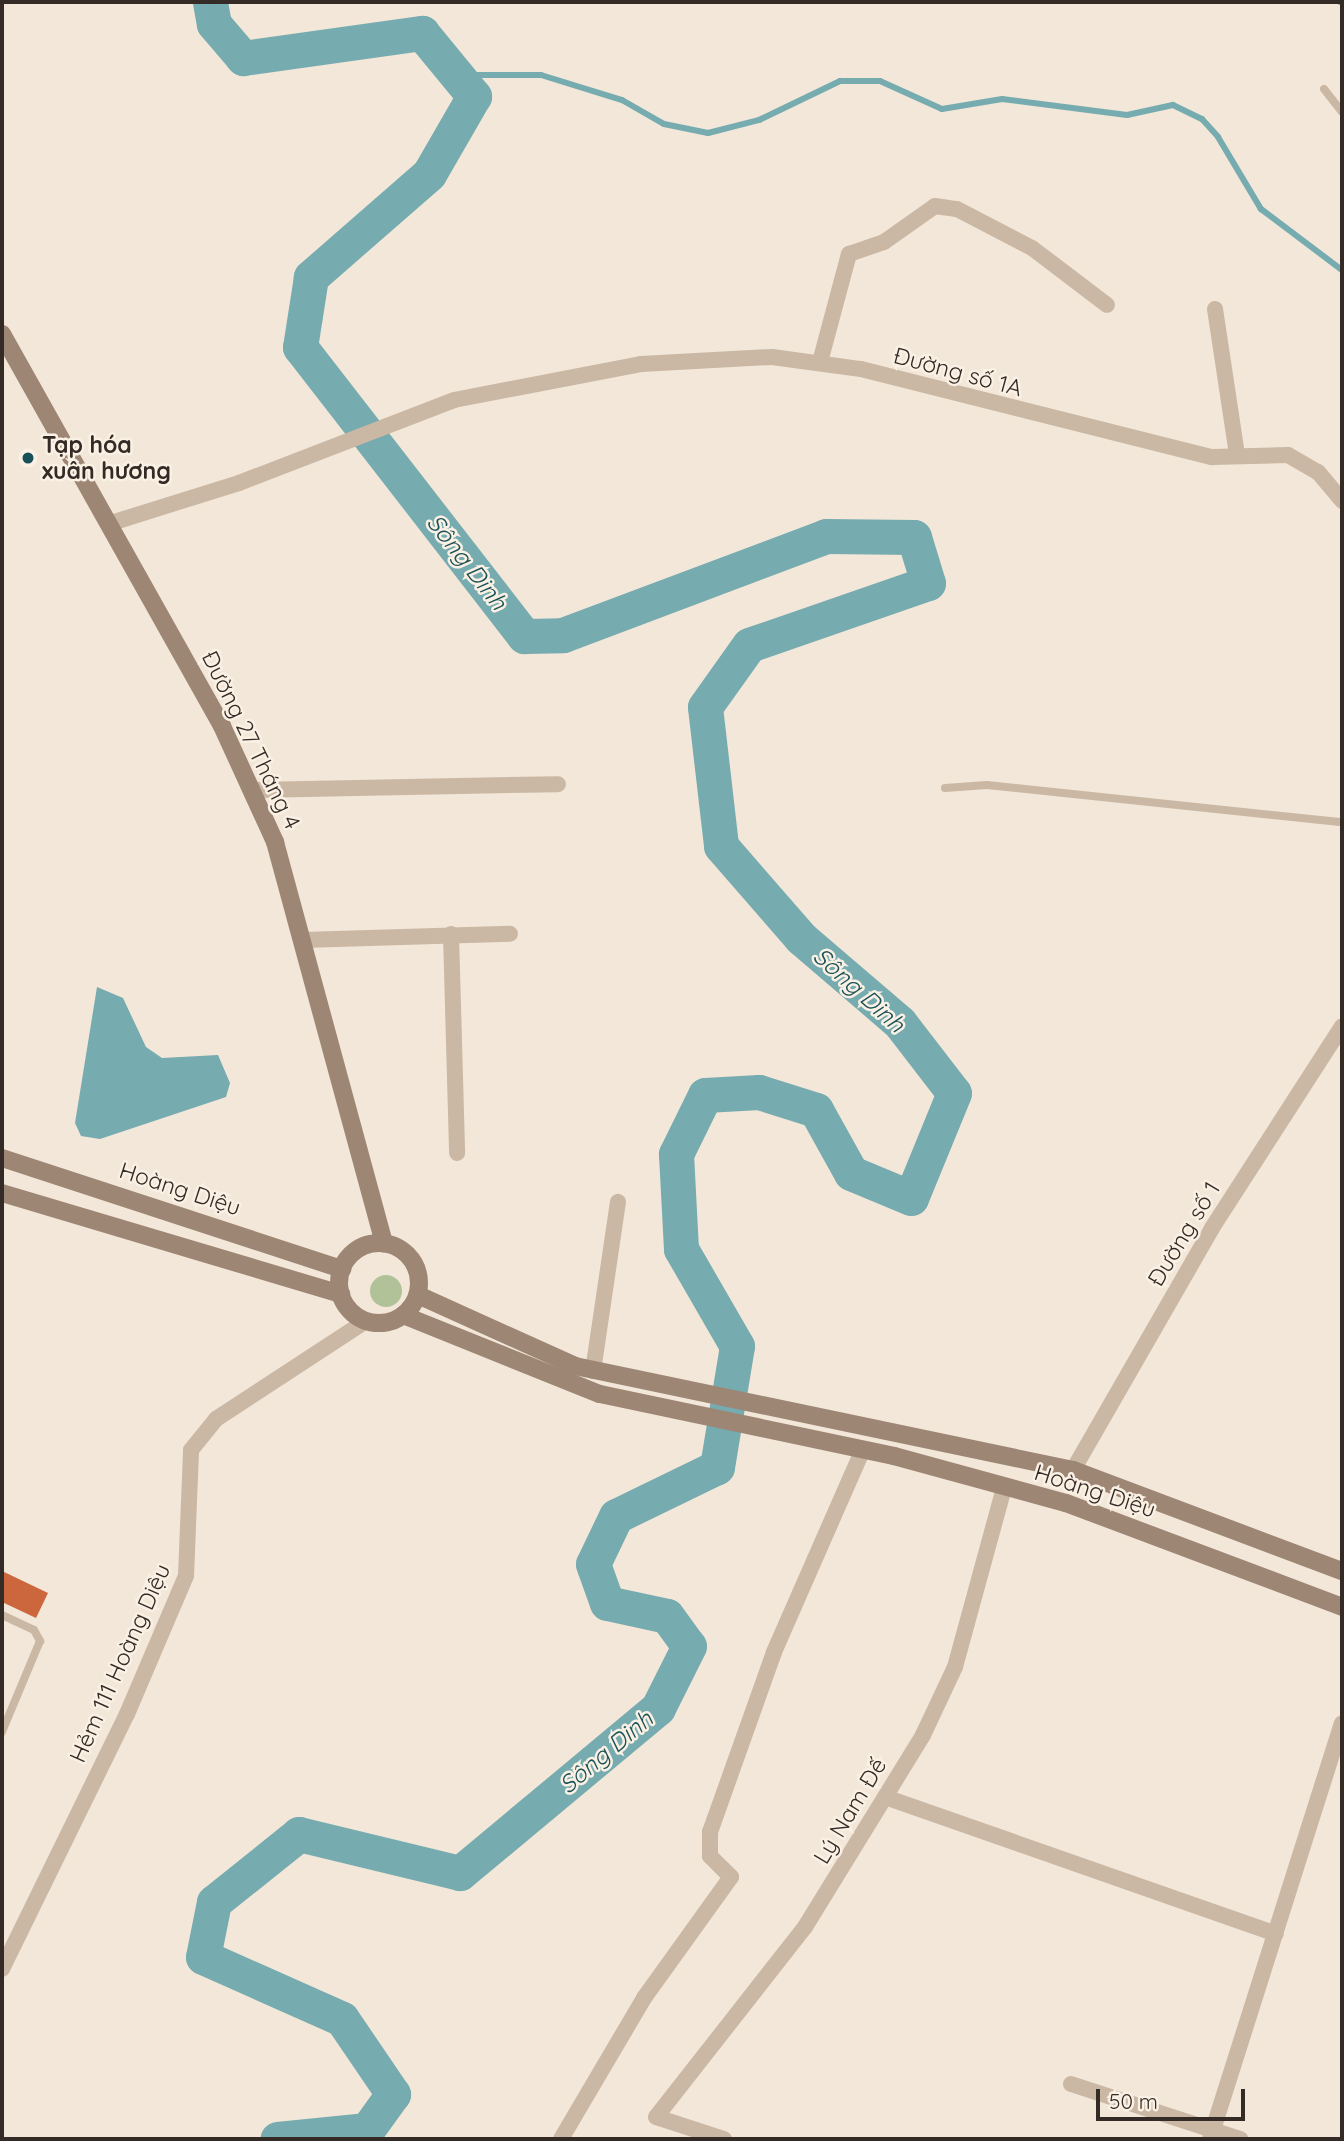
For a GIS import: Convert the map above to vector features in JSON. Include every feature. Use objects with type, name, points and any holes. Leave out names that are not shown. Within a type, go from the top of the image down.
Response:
[{"type":"main road","name":"Đường 27 Tháng 4","points":[[2,334],[253,790],[303,940],[384,1243]]},
{"type":"main road","name":"Hoàng Diệu","points":[[2,1158],[342,1269]]},
{"type":"main road","points":[[2,1193],[341,1294],[366,1321],[403,1315],[418,1295],[413,1261],[384,1243],[359,1249],[342,1269],[341,1294]]},
{"type":"main road","points":[[418,1295],[593,1371]]},
{"type":"main road","name":"Hoàng Diệu","points":[[403,1315],[564,1382],[671,1410],[863,1450],[1066,1503],[1342,1606]]},
{"type":"main road","name":"Hoàng Diệu","points":[[593,1371],[676,1390],[834,1418],[1073,1470],[1342,1571]]},
{"type":"street","points":[[820,362],[849,254],[884,242],[935,206],[957,209],[1032,248],[1107,305]]},
{"type":"street","points":[[1215,309],[1237,455]]},
{"type":"street","name":"Đường số 1A","points":[[108,524],[325,451],[454,400],[641,364],[772,357],[820,362],[1136,442],[1212,457],[1288,455],[1318,472],[1342,500]]},
{"type":"street","points":[[253,790],[558,784]]},
{"type":"street","points":[[451,934],[457,1153]]},
{"type":"street","points":[[303,940],[510,934]]},
{"type":"street","name":"Đường số 1","points":[[1073,1470],[1212,1228],[1342,1026]]},
{"type":"street","points":[[593,1371],[618,1202]]},
{"type":"street","name":"Hẻm 111 Hoàng Diệu","points":[[2,1969],[127,1714],[186,1576],[191,1450],[216,1419],[366,1321]]},
{"type":"street","points":[[561,2139],[644,1998],[731,1877],[710,1856],[710,1832],[774,1652],[863,1450]]},
{"type":"street","name":"Lý Nam Đế","points":[[724,2139],[656,2117],[805,1927],[885,1797],[955,1667],[1004,1488]]},
{"type":"street","points":[[1212,2135],[1342,1723]]},
{"type":"street","points":[[885,1797],[1276,1934]]},
{"type":"street","points":[[1071,2084],[1212,2135],[1240,2139]]},
{"type":"lane","points":[[1324,89],[1342,111]]},
{"type":"lane","points":[[945,788],[1000,786],[1342,822]]},
{"type":"lane","points":[[2,1615],[34,1630],[40,1641],[2,1732]]},
{"type":"green space","points":[[386,1275],[397,1280],[402,1291],[397,1302],[386,1307],[375,1302],[370,1291],[375,1280]]},
{"type":"water","points":[[97,987],[123,998],[146,1047],[162,1058],[218,1055],[230,1083],[226,1097],[100,1139],[81,1136],[75,1123]]},
{"type":"building","points":[[2,1571],[48,1593],[36,1618],[2,1602]]},
{"type":"waterway","name":"Sông Dinh","points":[[210,2],[214,24],[243,58],[422,33],[474,96],[429,174],[311,277],[300,347],[524,636],[563,635],[826,536],[914,537],[928,583],[749,645],[705,707],[721,846],[801,938],[900,1023],[954,1093],[911,1198],[851,1173],[816,1110],[759,1092],[705,1095],[676,1154],[681,1249],[737,1346],[717,1467],[616,1516],[593,1564],[607,1603],[667,1616],[689,1646],[658,1708],[460,1873],[299,1834],[214,1902],[203,1957],[342,2019],[393,2094],[367,2130],[277,2139]]},
{"type":"waterway","points":[[457,75],[541,75],[622,100],[664,124],[708,133],[759,120],[840,81],[880,81],[942,109],[1002,99],[1127,115],[1173,105],[1202,119],[1218,137],[1261,209],[1342,270]]},
{"type":"place","name":"Tạp hóa xuân hương","points":[[28,458]]}]
